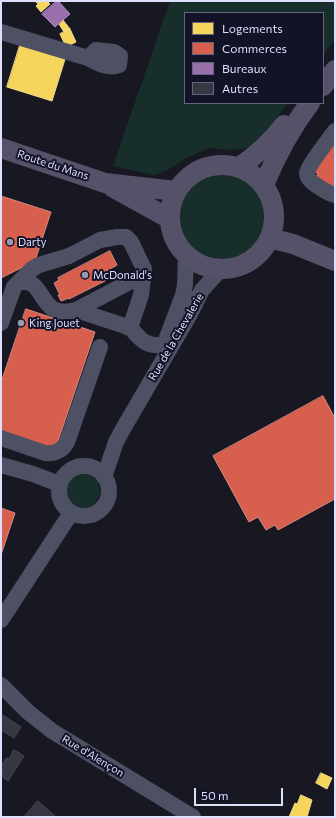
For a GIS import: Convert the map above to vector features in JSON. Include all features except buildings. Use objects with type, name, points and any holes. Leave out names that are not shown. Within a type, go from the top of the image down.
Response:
[{"type":"main road","points":[[324,74],[335,60]]},
{"type":"main road","points":[[324,85],[335,70]]},
{"type":"main road","points":[[239,167],[271,142],[300,104]]},
{"type":"main road","points":[[264,185],[281,148],[298,119],[309,104]]},
{"type":"main road","name":"Route du Mans","points":[[1,148],[105,182],[176,191]]},
{"type":"main road","points":[[221,164],[239,167],[253,174],[264,185],[271,197],[275,210],[274,224],[270,238],[262,251],[251,261],[236,267],[221,269],[196,263],[186,255],[172,232],[170,219],[171,204],[176,191],[188,177],[203,168],[221,164]]},
{"type":"main road","name":"Route du Mans","points":[[105,182],[170,219]]},
{"type":"main road","points":[[270,238],[293,244],[335,261]]},
{"type":"street","points":[[1,32],[88,58]]},
{"type":"street","points":[[324,90],[335,80]]},
{"type":"street","points":[[335,131],[311,164],[307,173],[313,183],[330,194],[335,195]]},
{"type":"street","points":[[1,323],[14,287],[32,269],[39,265],[69,256],[100,240],[126,237],[131,242],[144,269],[141,295],[129,326]]},
{"type":"street","name":"Rue de la Chevalerie","points":[[147,386],[183,294],[185,285],[186,255]]},
{"type":"street","name":"Rue de la Chevalerie","points":[[104,477],[116,442],[147,386],[190,314],[202,290],[221,269]]},
{"type":"street","points":[[18,283],[25,281],[31,282],[36,287],[44,302],[54,310],[64,312],[76,310],[143,275]]},
{"type":"street","points":[[76,310],[129,326],[142,342],[155,346],[164,345]]},
{"type":"street","points":[[1,438],[45,453],[52,454],[59,452],[64,448],[100,347]]},
{"type":"street","name":"Rue de la Chevalerie","points":[[86,466],[116,442]]},
{"type":"street","points":[[1,465],[33,474],[60,484]]},
{"type":"street","points":[[86,466],[96,469],[104,477],[108,483],[108,497],[101,509],[90,515],[84,516],[71,513],[60,501],[60,484],[69,470],[86,466]]},
{"type":"street","points":[[1,620],[71,513]]},
{"type":"street","name":"Rue d'Alençon","points":[[1,685],[28,712],[52,731],[193,817]]},
{"type":"green space","points":[[170,1],[335,1],[335,40],[324,54],[324,12],[184,12],[184,104],[287,104],[267,131],[249,148],[231,150],[209,148],[184,159],[168,170],[154,175],[113,166]]},
{"type":"green space","points":[[223,174],[240,177],[254,186],[263,200],[266,217],[263,234],[254,248],[240,257],[223,260],[206,257],[192,248],[183,234],[180,217],[183,200],[192,186],[206,177]]},
{"type":"green space","points":[[83,474],[89,475],[95,479],[99,485],[99,497],[95,503],[89,507],[83,508],[77,507],[71,503],[67,497],[66,491],[67,485],[71,479],[77,475]]},
{"type":"place","name":"Darty","points":[[10,242]]},
{"type":"place","name":"McDonald's","points":[[85,275]]},
{"type":"place","name":"King Jouet","points":[[21,323]]}]
